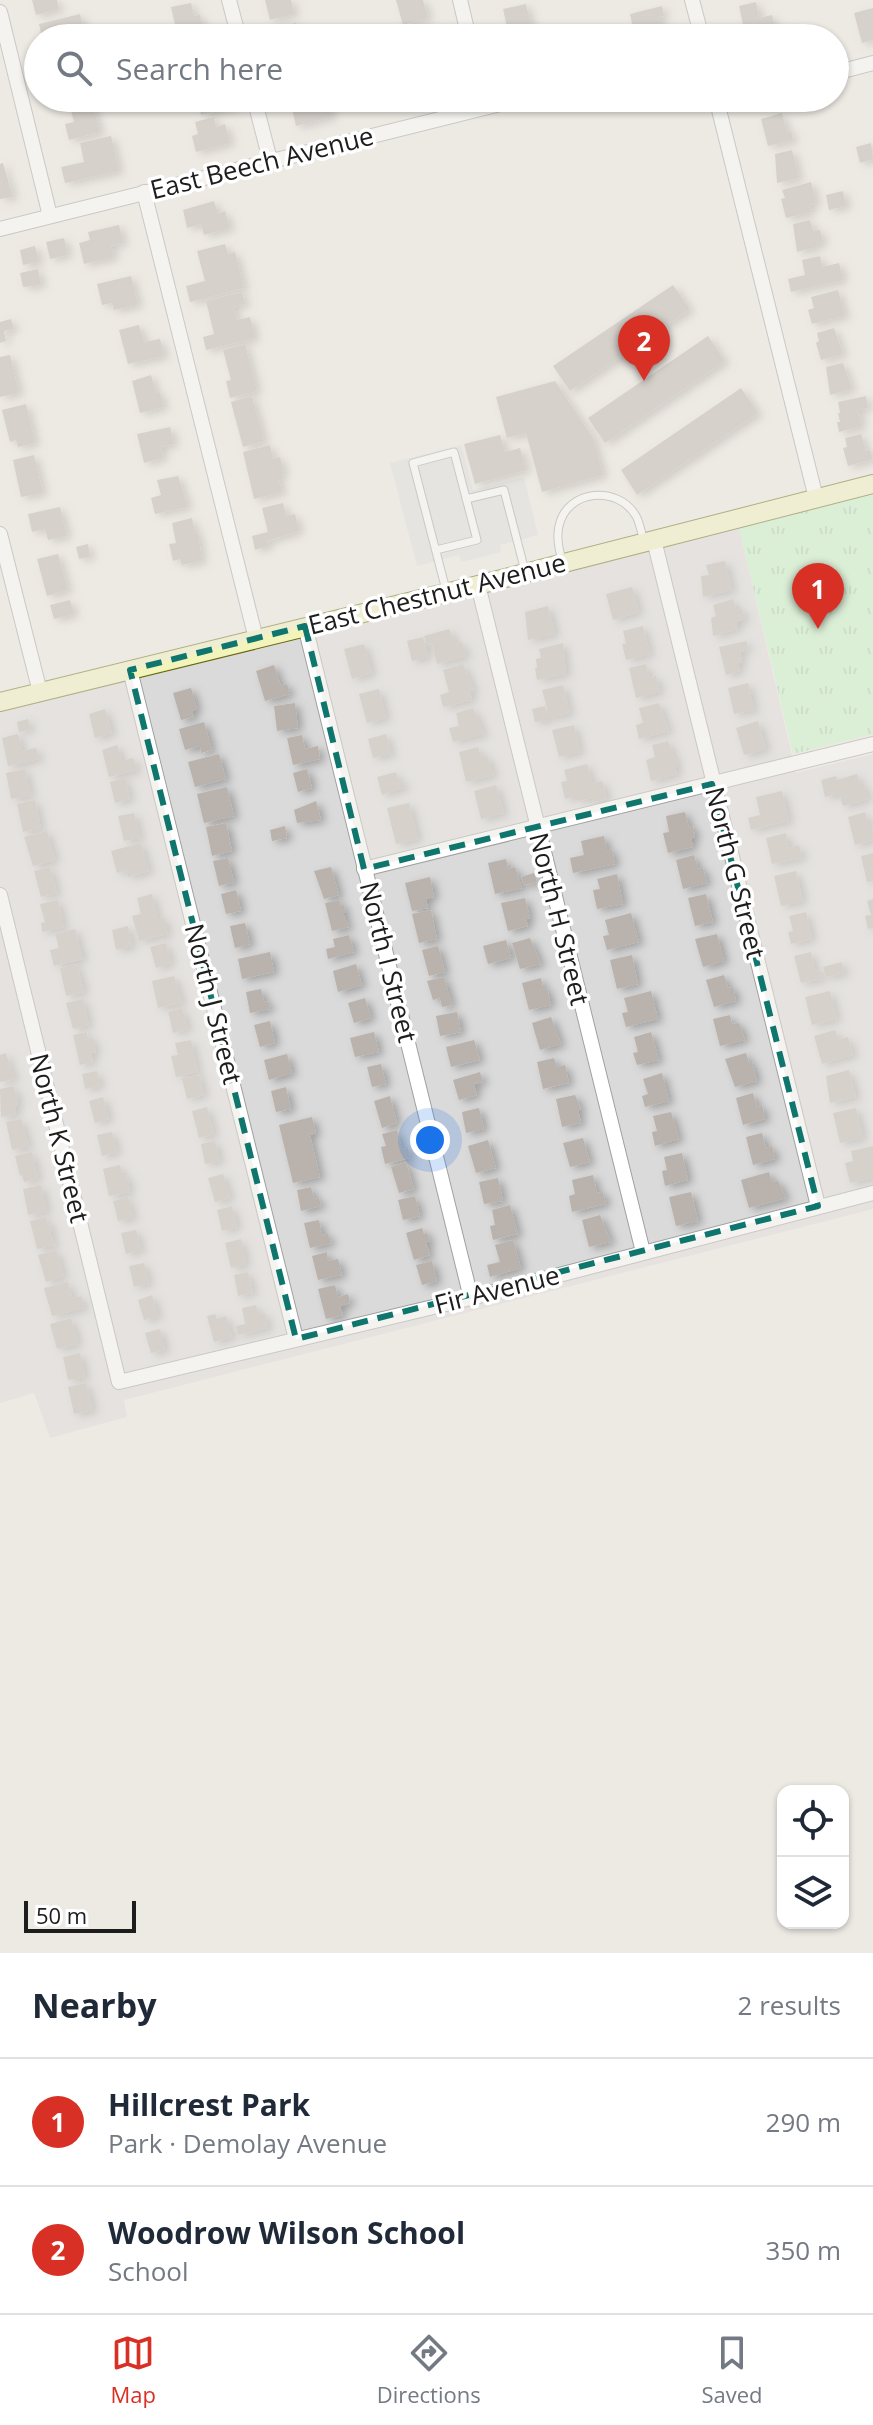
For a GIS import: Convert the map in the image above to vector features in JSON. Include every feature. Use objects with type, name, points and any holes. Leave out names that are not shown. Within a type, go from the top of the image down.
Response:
[{"type":"street","points":[[229,0],[235,24]]},
{"type":"street","points":[[460,0],[466,24]]},
{"type":"street","points":[[692,0],[698,24]]},
{"type":"street","points":[[0,12],[24,110]]},
{"type":"street","points":[[849,69],[873,63]]},
{"type":"street","points":[[25,112],[50,216]]},
{"type":"street","points":[[258,112],[270,160]]},
{"type":"street","name":"East Beech Avenue","points":[[0,229],[449,112]]},
{"type":"street","points":[[719,112],[816,498]]},
{"type":"street","points":[[144,192],[256,639]]},
{"type":"street","name":"East Chestnut Avenue","points":[[0,702],[873,484]]},
{"type":"street","points":[[0,534],[40,692]]},
{"type":"street","name":"North G Street","points":[[649,541],[818,1206]]},
{"type":"street","name":"North H Street","points":[[478,585],[643,1252]]},
{"type":"street","name":"North I Street","points":[[305,626],[471,1298]]},
{"type":"street","name":"North J Street","points":[[130,670],[296,1339]]},
{"type":"street","points":[[364,869],[873,744]]},
{"type":"street","name":"North K Street","points":[[0,895],[119,1382]]},
{"type":"street","name":"Fir Avenue","points":[[119,1382],[471,1298],[873,1193]]},
{"type":"lane","points":[[436,550],[477,540],[454,452],[413,463],[446,593]]},
{"type":"lane","points":[[466,499],[504,490],[526,573]]},
{"type":"lane","points":[[563,563],[558,539],[562,517],[569,507],[589,495],[600,494],[625,503],[637,517],[649,541]]},
{"type":"highlighted area","points":[[305,626],[364,869],[712,784],[818,1206],[296,1339],[130,670]]},
{"type":"shaded area","points":[[461,445],[473,490],[524,477],[538,535],[500,545],[501,552],[461,562],[459,555],[417,566],[390,463]]},
{"type":"shaded area","points":[[738,524],[796,773],[873,754],[873,1209],[124,1400],[127,1417],[50,1438],[34,1393],[0,1403],[0,711],[611,559]]},
{"type":"green space","points":[[873,491],[873,734],[793,754],[738,524]]},
{"type":"building","points":[[32,0],[57,0],[59,9],[36,15]]},
{"type":"building","points":[[265,0],[291,0],[294,14],[270,20]]},
{"type":"building","points":[[396,0],[423,0],[428,18],[403,24]]},
{"type":"building","points":[[756,2],[759,18],[772,15],[774,24],[743,24],[739,6]]},
{"type":"building","points":[[191,3],[194,16],[200,15],[202,24],[175,24],[171,7]]},
{"type":"building","points":[[526,4],[531,24],[506,24],[503,9]]},
{"type":"building","points":[[662,6],[664,16],[658,17],[661,24],[632,24],[630,14]]},
{"type":"building","points":[[873,8],[873,40],[862,43],[854,13]]},
{"type":"building","points":[[80,14],[82,24],[39,24]]},
{"type":"building","points":[[71,112],[95,112],[100,132],[69,140],[65,124],[74,122]]},
{"type":"building","points":[[293,112],[331,112],[332,117],[296,126]]},
{"type":"building","points":[[782,113],[787,132],[791,131],[793,140],[768,146],[761,119]]},
{"type":"building","points":[[214,117],[216,127],[225,124],[230,143],[196,152],[192,136],[198,134],[195,122]]},
{"type":"building","points":[[111,136],[119,171],[65,183],[61,167],[84,162],[80,143]]},
{"type":"building","points":[[871,143],[873,159],[860,163],[856,147]]},
{"type":"building","points":[[792,150],[799,178],[777,183],[775,154]]},
{"type":"building","points":[[3,163],[13,197],[0,199],[0,164]]},
{"type":"building","points":[[811,182],[816,203],[809,205],[811,212],[786,218],[782,190]]},
{"type":"building","points":[[843,191],[846,206],[829,210],[826,195]]},
{"type":"building","points":[[214,201],[218,214],[225,211],[230,228],[204,235],[201,224],[187,228],[183,210]]},
{"type":"building","points":[[810,220],[813,231],[820,230],[823,242],[816,244],[817,247],[797,252],[793,224]]},
{"type":"building","points":[[119,225],[123,243],[111,246],[114,257],[84,264],[79,243],[90,240],[88,232]]},
{"type":"building","points":[[64,238],[68,255],[50,259],[46,242]]},
{"type":"building","points":[[225,244],[228,254],[235,252],[244,288],[190,302],[186,286],[205,281],[197,251]]},
{"type":"building","points":[[35,246],[39,262],[23,265],[20,250]]},
{"type":"building","points":[[820,256],[822,267],[839,263],[843,280],[791,292],[788,279],[805,275],[802,260]]},
{"type":"building","points":[[38,269],[41,285],[23,287],[20,273]]},
{"type":"building","points":[[131,276],[138,305],[114,310],[112,303],[102,305],[97,284]]},
{"type":"building","points":[[673,285],[690,309],[570,391],[553,366]]},
{"type":"building","points":[[838,290],[845,316],[812,324],[808,310],[814,308],[811,297]]},
{"type":"building","points":[[242,292],[245,304],[233,307],[237,320],[250,317],[255,338],[206,350],[203,337],[214,334],[206,301]]},
{"type":"building","points":[[11,319],[14,329],[4,331],[6,341],[0,343],[0,322]]},
{"type":"building","points":[[139,325],[144,342],[160,339],[164,356],[128,364],[119,330]]},
{"type":"building","points":[[834,328],[843,354],[821,360],[816,343],[819,341],[817,333]]},
{"type":"building","points":[[708,336],[725,361],[605,443],[588,418]]},
{"type":"building","points":[[245,344],[257,391],[230,398],[226,381],[231,380],[223,350]]},
{"type":"building","points":[[10,355],[19,393],[0,397],[0,357]]},
{"type":"building","points":[[843,363],[852,389],[830,395],[826,367]]},
{"type":"building","points":[[151,375],[164,407],[140,413],[132,381]]},
{"type":"building","points":[[555,381],[593,438],[603,475],[542,492],[526,433],[507,438],[496,397]]},
{"type":"building","points":[[741,388],[758,413],[637,495],[621,470]]},
{"type":"building","points":[[252,396],[264,441],[243,447],[231,402]]},
{"type":"building","points":[[866,396],[868,408],[858,410],[862,426],[839,432],[838,402]]},
{"type":"building","points":[[26,404],[35,443],[18,447],[16,440],[10,442],[2,410]]},
{"type":"building","points":[[170,427],[174,444],[161,447],[163,458],[144,463],[137,434]]},
{"type":"building","points":[[861,434],[866,451],[870,450],[873,459],[848,466],[843,448],[847,447],[845,438]]},
{"type":"building","points":[[500,435],[505,452],[520,448],[526,470],[475,484],[464,444]]},
{"type":"building","points":[[270,445],[273,459],[280,457],[284,474],[278,476],[282,492],[254,499],[243,452]]},
{"type":"building","points":[[34,455],[43,493],[21,497],[13,460]]},
{"type":"building","points":[[178,476],[188,507],[155,514],[151,498],[161,495],[157,480]]},
{"type":"building","points":[[283,503],[286,516],[295,514],[299,531],[267,541],[268,546],[255,550],[252,536],[268,532],[262,508]]},
{"type":"building","points":[[60,507],[67,536],[48,540],[45,529],[32,532],[28,514]]},
{"type":"building","points":[[192,518],[195,533],[198,532],[202,561],[182,565],[180,559],[173,561],[169,544],[176,543],[172,523]]},
{"type":"building","points":[[88,544],[90,557],[79,559],[76,547]]},
{"type":"building","points":[[58,554],[68,590],[47,596],[37,559]]},
{"type":"building","points":[[725,561],[732,590],[703,597],[701,576],[709,575],[706,565]]},
{"type":"building","points":[[632,587],[639,612],[613,620],[606,594]]},
{"type":"building","points":[[733,599],[736,610],[742,609],[745,619],[736,622],[738,629],[713,636],[711,618],[716,616],[713,605]]},
{"type":"building","points":[[70,600],[74,614],[54,619],[50,605]]},
{"type":"building","points":[[548,606],[555,634],[528,640],[525,612]]},
{"type":"building","points":[[643,626],[650,654],[626,660],[623,631]]},
{"type":"building","points":[[449,629],[456,644],[462,642],[466,656],[437,664],[432,644],[427,645],[424,636]]},
{"type":"building","points":[[423,637],[428,657],[412,661],[407,641]]},
{"type":"building","points":[[746,641],[748,649],[740,651],[740,671],[726,675],[719,647]]},
{"type":"building","points":[[563,643],[566,674],[537,680],[535,668],[536,659],[541,658],[539,649]]},
{"type":"building","points":[[364,644],[372,673],[352,679],[344,649]]},
{"type":"building","points":[[463,664],[474,690],[470,691],[472,700],[443,707],[440,695],[449,692],[443,670]]},
{"type":"building","points":[[646,664],[649,678],[656,676],[660,692],[636,698],[629,668]]},
{"type":"building","points":[[274,665],[281,686],[287,684],[290,694],[265,701],[256,671]]},
{"type":"building","points":[[748,683],[754,710],[734,714],[728,688]]},
{"type":"building","points":[[563,685],[570,713],[550,718],[542,690]]},
{"type":"building","points":[[191,688],[197,709],[192,711],[194,717],[181,720],[173,693]]},
{"type":"building","points":[[379,689],[386,718],[367,723],[359,694]]},
{"type":"building","points":[[295,703],[298,728],[277,731],[274,706]]},
{"type":"building","points":[[659,703],[669,731],[639,739],[636,725],[643,723],[639,708]]},
{"type":"building","points":[[545,706],[548,720],[535,722],[532,709]]},
{"type":"building","points":[[473,708],[484,734],[453,742],[449,728],[459,726],[456,713]]},
{"type":"building","points":[[105,709],[112,733],[95,738],[89,714]]},
{"type":"building","points":[[28,719],[30,729],[19,732],[17,722]]},
{"type":"building","points":[[758,721],[766,749],[744,755],[736,728]]},
{"type":"building","points":[[204,722],[212,750],[201,753],[200,746],[185,750],[179,729]]},
{"type":"building","points":[[574,725],[580,752],[559,757],[552,730]]},
{"type":"building","points":[[18,734],[22,751],[36,748],[39,759],[8,766],[2,738]]},
{"type":"building","points":[[386,734],[391,754],[373,758],[368,739]]},
{"type":"building","points":[[302,735],[305,749],[318,746],[320,759],[293,765],[287,738]]},
{"type":"building","points":[[668,741],[678,766],[675,767],[677,774],[651,781],[646,760],[655,757],[652,745]]},
{"type":"building","points":[[117,745],[122,761],[133,758],[137,770],[109,777],[102,750]]},
{"type":"building","points":[[478,747],[481,757],[487,756],[494,775],[466,782],[459,752]]},
{"type":"building","points":[[219,754],[226,779],[195,787],[188,762]]},
{"type":"building","points":[[587,764],[592,783],[602,781],[607,799],[579,801],[577,795],[565,799],[561,782],[567,781],[564,770]]},
{"type":"building","points":[[25,769],[31,795],[11,799],[6,773]]},
{"type":"building","points":[[307,769],[312,788],[298,792],[293,773]]},
{"type":"building","points":[[396,772],[398,782],[403,781],[405,787],[382,795],[377,777]]},
{"type":"building","points":[[857,774],[868,799],[843,806],[839,793],[825,797],[821,780],[836,776],[837,780]]},
{"type":"building","points":[[125,778],[130,799],[115,803],[110,782]]},
{"type":"building","points":[[496,785],[504,813],[481,819],[474,791]]},
{"type":"building","points":[[227,787],[234,816],[204,823],[197,794]]},
{"type":"building","points":[[782,791],[789,821],[751,830],[748,818],[760,815],[756,797]]},
{"type":"building","points":[[35,800],[41,828],[23,832],[17,804]]},
{"type":"building","points":[[316,801],[321,820],[297,823],[294,810]]},
{"type":"building","points":[[409,803],[418,839],[396,844],[387,808]]},
{"type":"building","points":[[685,812],[689,827],[693,826],[693,847],[668,853],[663,833],[669,832],[666,816]]},
{"type":"building","points":[[865,812],[869,826],[872,826],[873,840],[855,845],[848,817]]},
{"type":"building","points":[[134,813],[140,838],[124,841],[118,816]]},
{"type":"building","points":[[226,823],[232,851],[212,856],[206,827]]},
{"type":"building","points":[[285,826],[287,838],[272,841],[270,830]]},
{"type":"building","points":[[47,831],[55,860],[33,866],[24,837]]},
{"type":"building","points":[[786,833],[789,848],[799,845],[802,858],[772,864],[766,838]]},
{"type":"building","points":[[604,836],[607,851],[612,849],[615,864],[573,873],[570,858],[584,855],[581,841]]},
{"type":"building","points":[[141,843],[149,871],[128,877],[126,870],[117,873],[111,851]]},
{"type":"building","points":[[873,853],[873,881],[867,882],[861,856]]},
{"type":"building","points":[[694,855],[698,869],[703,868],[707,883],[683,889],[676,860]]},
{"type":"building","points":[[228,858],[234,882],[219,886],[213,861]]},
{"type":"building","points":[[506,859],[508,869],[515,867],[522,888],[495,894],[488,863]]},
{"type":"building","points":[[50,867],[57,893],[41,897],[34,871]]},
{"type":"building","points":[[331,867],[339,895],[324,899],[314,871]]},
{"type":"building","points":[[796,871],[803,901],[781,906],[774,876]]},
{"type":"building","points":[[534,873],[537,882],[524,885],[521,877]]},
{"type":"building","points":[[617,874],[623,904],[597,909],[593,890],[600,889],[597,879]]},
{"type":"building","points":[[430,877],[434,897],[426,899],[428,908],[412,911],[405,883]]},
{"type":"building","points":[[236,890],[241,911],[226,914],[221,894]]},
{"type":"building","points":[[152,894],[158,919],[164,917],[168,934],[139,941],[132,916],[141,914],[137,898]]},
{"type":"building","points":[[706,894],[713,922],[695,926],[688,898]]},
{"type":"building","points":[[525,898],[530,918],[526,919],[528,926],[508,931],[501,903]]},
{"type":"building","points":[[873,899],[873,928],[868,929],[865,916],[871,915],[867,901]]},
{"type":"building","points":[[58,900],[64,927],[42,932],[41,923],[45,922],[40,904]]},
{"type":"building","points":[[339,900],[344,906],[346,913],[343,913],[349,927],[332,931],[325,903]]},
{"type":"building","points":[[431,910],[437,939],[419,943],[412,914]]},
{"type":"building","points":[[806,912],[812,939],[791,944],[788,932],[793,931],[789,916]]},
{"type":"building","points":[[631,913],[639,942],[607,950],[603,936],[609,935],[605,920]]},
{"type":"building","points":[[245,923],[250,944],[235,948],[230,926]]},
{"type":"building","points":[[128,926],[132,946],[116,950],[112,930]]},
{"type":"building","points":[[75,929],[83,959],[54,966],[50,950],[59,948],[55,934]]},
{"type":"building","points":[[717,934],[724,961],[703,967],[695,939]]},
{"type":"building","points":[[349,935],[354,952],[328,959],[326,949],[335,947],[333,939]]},
{"type":"building","points":[[530,938],[541,964],[520,969],[512,943]]},
{"type":"building","points":[[506,940],[511,958],[488,964],[483,946]]},
{"type":"building","points":[[166,943],[171,963],[156,968],[150,947]]},
{"type":"building","points":[[438,946],[445,972],[429,976],[422,950]]},
{"type":"building","points":[[270,952],[274,972],[242,979],[238,959]]},
{"type":"building","points":[[811,952],[815,971],[820,970],[822,979],[801,983],[794,956]]},
{"type":"building","points":[[632,955],[638,984],[617,989],[610,960]]},
{"type":"building","points":[[842,962],[844,973],[826,977],[823,967]]},
{"type":"building","points":[[77,964],[84,992],[66,996],[60,968]]},
{"type":"building","points":[[356,964],[362,985],[338,992],[333,971]]},
{"type":"building","points":[[724,975],[728,988],[733,987],[736,1001],[714,1007],[706,980]]},
{"type":"building","points":[[174,976],[182,1003],[158,1008],[152,981]]},
{"type":"building","points":[[444,977],[452,1005],[442,1007],[440,998],[433,1000],[427,981]]},
{"type":"building","points":[[541,978],[551,1005],[529,1010],[522,983]]},
{"type":"building","points":[[261,989],[264,1002],[268,1001],[270,1009],[250,1013],[246,992]]},
{"type":"building","points":[[651,991],[658,1019],[626,1027],[622,1013],[628,1012],[624,998]]},
{"type":"building","points":[[830,991],[837,1019],[812,1025],[805,997]]},
{"type":"building","points":[[365,998],[371,1018],[354,1023],[348,1003]]},
{"type":"building","points":[[83,999],[89,1025],[73,1029],[66,1003]]},
{"type":"building","points":[[182,1008],[188,1029],[173,1033],[168,1012]]},
{"type":"building","points":[[457,1012],[461,1032],[440,1036],[436,1016]]},
{"type":"building","points":[[730,1015],[732,1024],[739,1023],[745,1040],[720,1046],[713,1019]]},
{"type":"building","points":[[551,1017],[561,1044],[540,1050],[532,1023]]},
{"type":"building","points":[[270,1021],[275,1043],[260,1047],[254,1025]]},
{"type":"building","points":[[835,1030],[838,1040],[848,1037],[853,1055],[822,1064],[814,1036]]},
{"type":"building","points":[[87,1032],[88,1039],[93,1038],[96,1052],[91,1053],[93,1062],[80,1065],[73,1035]]},
{"type":"building","points":[[374,1032],[379,1052],[355,1057],[350,1038]]},
{"type":"building","points":[[651,1032],[659,1060],[637,1065],[633,1053],[638,1052],[634,1037]]},
{"type":"building","points":[[191,1040],[198,1072],[176,1077],[171,1056],[178,1055],[175,1043]]},
{"type":"building","points":[[474,1040],[480,1060],[451,1067],[446,1047]]},
{"type":"building","points":[[6,1053],[14,1079],[0,1082],[0,1055]]},
{"type":"building","points":[[746,1053],[757,1081],[735,1087],[725,1059]]},
{"type":"building","points":[[287,1054],[292,1073],[269,1080],[264,1060]]},
{"type":"building","points":[[554,1058],[557,1067],[565,1065],[569,1083],[543,1089],[537,1062]]},
{"type":"building","points":[[381,1064],[386,1084],[372,1087],[367,1067]]},
{"type":"building","points":[[849,1070],[856,1097],[830,1103],[826,1076]]},
{"type":"building","points":[[97,1071],[100,1086],[85,1089],[82,1074]]},
{"type":"building","points":[[480,1072],[483,1082],[474,1084],[477,1095],[459,1100],[453,1080]]},
{"type":"building","points":[[662,1073],[669,1101],[645,1107],[642,1096],[648,1094],[643,1079]]},
{"type":"building","points":[[199,1074],[204,1095],[187,1099],[182,1079]]},
{"type":"building","points":[[13,1086],[18,1098],[16,1114],[1,1117],[0,1089]]},
{"type":"building","points":[[286,1087],[291,1109],[276,1112],[271,1091]]},
{"type":"building","points":[[753,1093],[757,1107],[762,1105],[765,1119],[743,1125],[736,1098]]},
{"type":"building","points":[[575,1095],[581,1109],[578,1110],[581,1123],[562,1127],[556,1099]]},
{"type":"building","points":[[390,1096],[397,1123],[382,1128],[374,1101]]},
{"type":"building","points":[[103,1097],[109,1119],[95,1123],[89,1101]]},
{"type":"building","points":[[207,1107],[214,1134],[199,1138],[192,1111]]},
{"type":"building","points":[[479,1108],[484,1129],[466,1133],[462,1112]]},
{"type":"building","points":[[856,1108],[863,1138],[840,1143],[833,1113]]},
{"type":"building","points":[[671,1112],[679,1139],[655,1146],[652,1132],[657,1131],[653,1116]]},
{"type":"building","points":[[312,1117],[316,1133],[310,1135],[320,1177],[293,1183],[279,1125]]},
{"type":"building","points":[[21,1119],[29,1146],[12,1150],[6,1122]]},
{"type":"building","points":[[397,1130],[402,1149],[408,1148],[410,1158],[385,1164],[381,1147],[386,1146],[382,1134]]},
{"type":"building","points":[[112,1132],[117,1152],[102,1156],[97,1135]]},
{"type":"building","points":[[762,1133],[766,1148],[772,1146],[775,1159],[753,1165],[746,1137]]},
{"type":"building","points":[[583,1138],[590,1162],[570,1167],[563,1143]]},
{"type":"building","points":[[488,1140],[496,1168],[476,1173],[468,1146]]},
{"type":"building","points":[[215,1141],[220,1161],[205,1164],[201,1144]]},
{"type":"building","points":[[873,1146],[873,1178],[850,1183],[845,1163],[853,1161],[851,1151]]},
{"type":"building","points":[[32,1152],[38,1178],[24,1182],[15,1156]]},
{"type":"building","points":[[682,1153],[688,1180],[665,1186],[662,1171],[667,1170],[664,1157]]},
{"type":"building","points":[[406,1162],[414,1189],[399,1193],[391,1167]]},
{"type":"building","points":[[120,1165],[122,1176],[127,1175],[130,1192],[109,1196],[103,1169]]},
{"type":"building","points":[[769,1172],[772,1182],[778,1181],[786,1198],[749,1208],[741,1180]]},
{"type":"building","points":[[223,1174],[230,1198],[215,1202],[208,1178]]},
{"type":"building","points":[[593,1175],[597,1193],[603,1192],[606,1204],[572,1212],[569,1196],[575,1194],[572,1180]]},
{"type":"building","points":[[498,1178],[503,1201],[484,1204],[479,1182]]},
{"type":"building","points":[[41,1185],[47,1211],[28,1215],[23,1189]]},
{"type":"building","points":[[311,1187],[314,1199],[319,1198],[321,1206],[301,1211],[297,1190]]},
{"type":"building","points":[[691,1192],[698,1221],[676,1226],[669,1197]]},
{"type":"building","points":[[415,1196],[420,1216],[403,1220],[398,1200]]},
{"type":"building","points":[[128,1197],[133,1218],[118,1221],[113,1201]]},
{"type":"building","points":[[510,1205],[518,1234],[493,1240],[490,1226],[495,1225],[492,1210]]},
{"type":"building","points":[[232,1206],[237,1227],[222,1231],[217,1210]]},
{"type":"building","points":[[600,1215],[611,1242],[589,1247],[582,1220]]},
{"type":"building","points":[[46,1217],[48,1225],[51,1224],[50,1232],[55,1245],[37,1249],[30,1221]]},
{"type":"building","points":[[319,1220],[322,1235],[328,1234],[331,1243],[310,1248],[304,1223]]},
{"type":"building","points":[[422,1228],[430,1241],[426,1242],[430,1255],[414,1260],[406,1233]]},
{"type":"building","points":[[136,1230],[141,1250],[126,1254],[121,1233]]},
{"type":"building","points":[[241,1239],[246,1264],[231,1268],[225,1243]]},
{"type":"building","points":[[513,1240],[521,1268],[490,1277],[487,1265],[500,1262],[495,1245]]},
{"type":"building","points":[[56,1250],[64,1276],[46,1282],[38,1255]]},
{"type":"building","points":[[327,1252],[328,1261],[338,1259],[342,1275],[318,1280],[312,1256]]},
{"type":"building","points":[[432,1261],[437,1281],[422,1285],[416,1265]]},
{"type":"building","points":[[144,1263],[149,1283],[134,1287],[129,1266]]},
{"type":"building","points":[[248,1272],[253,1293],[238,1296],[234,1275]]},
{"type":"building","points":[[68,1282],[72,1298],[81,1296],[84,1308],[52,1316],[44,1288]]},
{"type":"building","points":[[335,1285],[338,1297],[348,1294],[350,1303],[340,1306],[343,1315],[326,1319],[318,1289]]},
{"type":"building","points":[[152,1295],[158,1316],[144,1320],[138,1300]]},
{"type":"building","points":[[256,1305],[258,1315],[265,1313],[268,1328],[238,1335],[236,1326],[245,1324],[242,1308]]},
{"type":"building","points":[[215,1314],[217,1319],[226,1316],[232,1337],[214,1342],[207,1316]]},
{"type":"building","points":[[71,1318],[78,1344],[57,1349],[50,1324]]},
{"type":"building","points":[[160,1329],[165,1350],[151,1353],[145,1333]]},
{"type":"building","points":[[80,1353],[85,1377],[68,1380],[63,1357]]},
{"type":"building","points":[[86,1383],[93,1410],[74,1414],[68,1387]]},
{"type":"place","name":"Woodrow Wilson School","points":[[644,381]]},
{"type":"place","name":"Hillcrest Park","points":[[818,629]]}]
